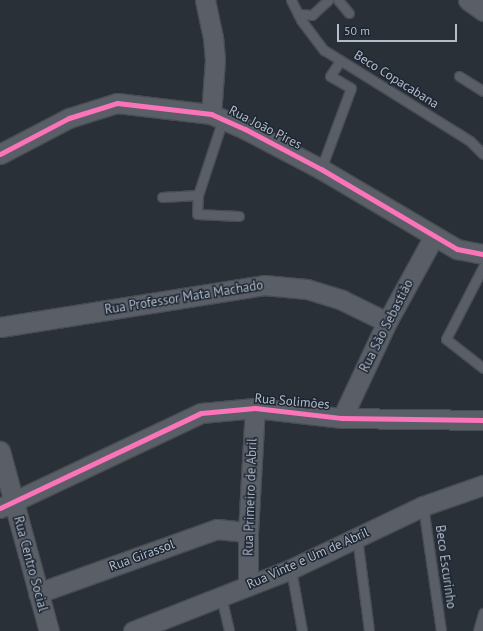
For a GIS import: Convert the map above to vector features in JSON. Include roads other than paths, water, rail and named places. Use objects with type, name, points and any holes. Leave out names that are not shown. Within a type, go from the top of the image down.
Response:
[{"type":"street","points":[[205,0],[214,44],[217,116]]},
{"type":"street","points":[[468,0],[483,11]]},
{"type":"street","name":"Rua João Pires","points":[[0,154],[69,118],[118,103],[217,116],[321,169],[457,249],[483,254]]},
{"type":"street","name":"Rua São Sebastião","points":[[342,418],[387,322],[434,236]]},
{"type":"street","name":"Rua Professor Mata Machado","points":[[0,327],[264,285],[307,289],[342,300],[387,322]]},
{"type":"street","name":"Rua Solimões","points":[[6,505],[201,413],[254,408],[342,418],[483,420]]},
{"type":"street","name":"Rua Primeiro de Abril","points":[[248,586],[248,532],[254,408]]},
{"type":"street","name":"Rua Centro Social","points":[[0,451],[6,505],[38,593],[49,631]]},
{"type":"street","name":"Rua Vinte e Um de Abril","points":[[133,631],[291,569],[423,506],[483,486]]},
{"type":"street","name":"Rua Girassol","points":[[38,593],[217,529],[248,532]]},
{"type":"lane","name":"Beco Copacabana","points":[[291,0],[298,14],[324,50],[470,141],[483,154]]},
{"type":"lane","points":[[298,14],[312,15],[328,0]]},
{"type":"lane","points":[[338,0],[349,13]]},
{"type":"lane","points":[[321,169],[351,88],[330,76],[340,61]]},
{"type":"lane","points":[[459,76],[483,91]]},
{"type":"lane","points":[[217,116],[198,195],[197,214],[239,216]]},
{"type":"lane","points":[[162,197],[198,195]]},
{"type":"lane","points":[[483,267],[446,339],[483,368]]},
{"type":"lane","name":"Beco Escurinho","points":[[423,506],[441,631]]},
{"type":"lane","points":[[358,537],[370,631]]},
{"type":"lane","points":[[291,569],[302,631]]},
{"type":"lane","points":[[221,596],[229,631]]},
{"type":"lane","points":[[478,631],[483,613]]}]
